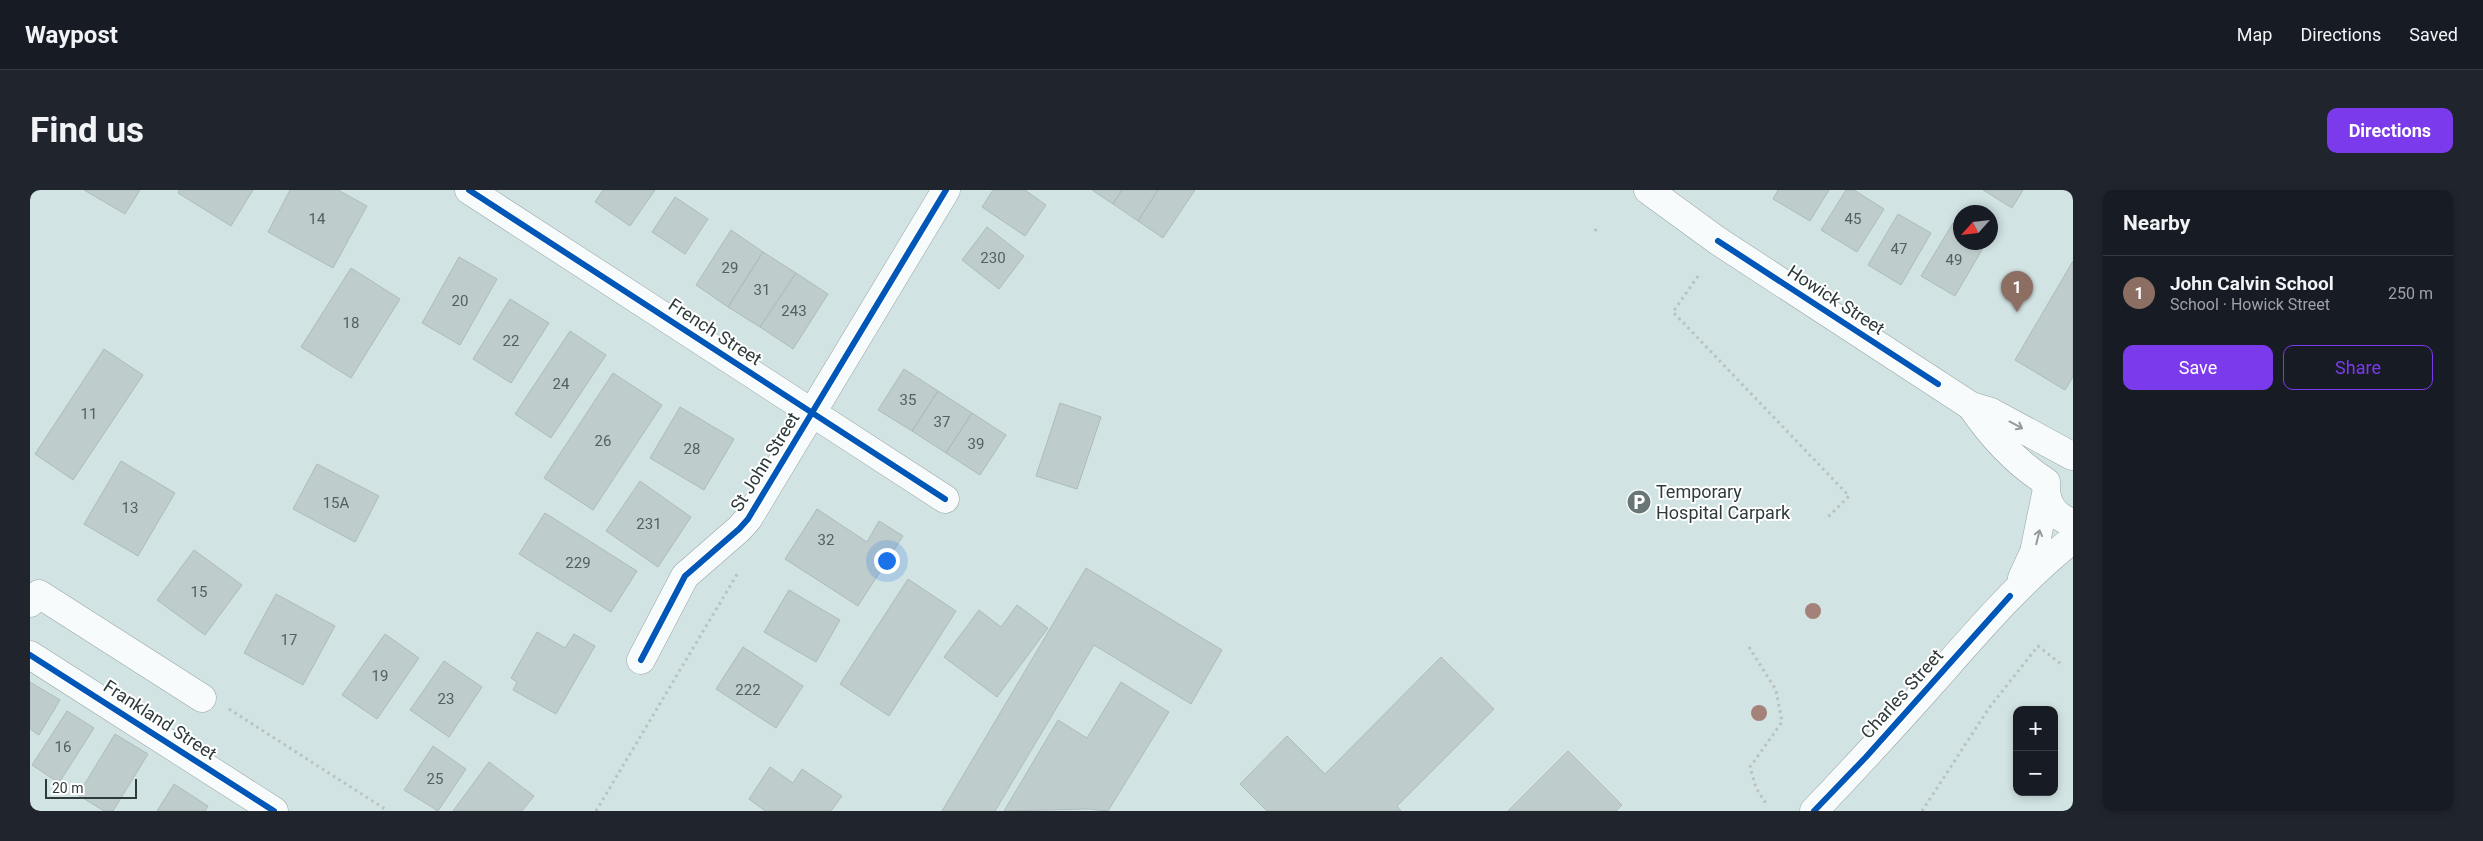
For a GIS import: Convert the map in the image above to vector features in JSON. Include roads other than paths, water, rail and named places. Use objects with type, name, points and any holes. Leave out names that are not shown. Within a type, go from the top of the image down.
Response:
[{"type":"street","name":"French Street","points":[[470,190],[945,499]]},
{"type":"street","name":"St John Street","points":[[641,660],[685,576],[740,529],[748,519],[946,190]]},
{"type":"street","name":"Howick Street","points":[[1648,190],[1718,241],[1972,406],[1991,412],[2072,456]]},
{"type":"street","name":"Howick Street","points":[[1972,406],[1986,429],[2046,488]]},
{"type":"street","points":[[2072,456],[2058,463],[2048,475],[2046,488],[2055,514],[2073,523]]},
{"type":"street","name":"Charles Street","points":[[2010,596],[2028,568],[2034,552],[2046,488]]},
{"type":"street","name":"Charles Street","points":[[1814,811],[1866,757],[2010,596],[2045,561],[2073,539]]},
{"type":"street","points":[[30,603],[39,594],[202,698]]},
{"type":"street","name":"Frankland Street","points":[[30,654],[267,809]]},
{"type":"place","name":"John Calvin School","points":[[2017,312]]},
{"type":"place","name":"Temporary Hospital Carpark","points":[[1639,502]]}]
